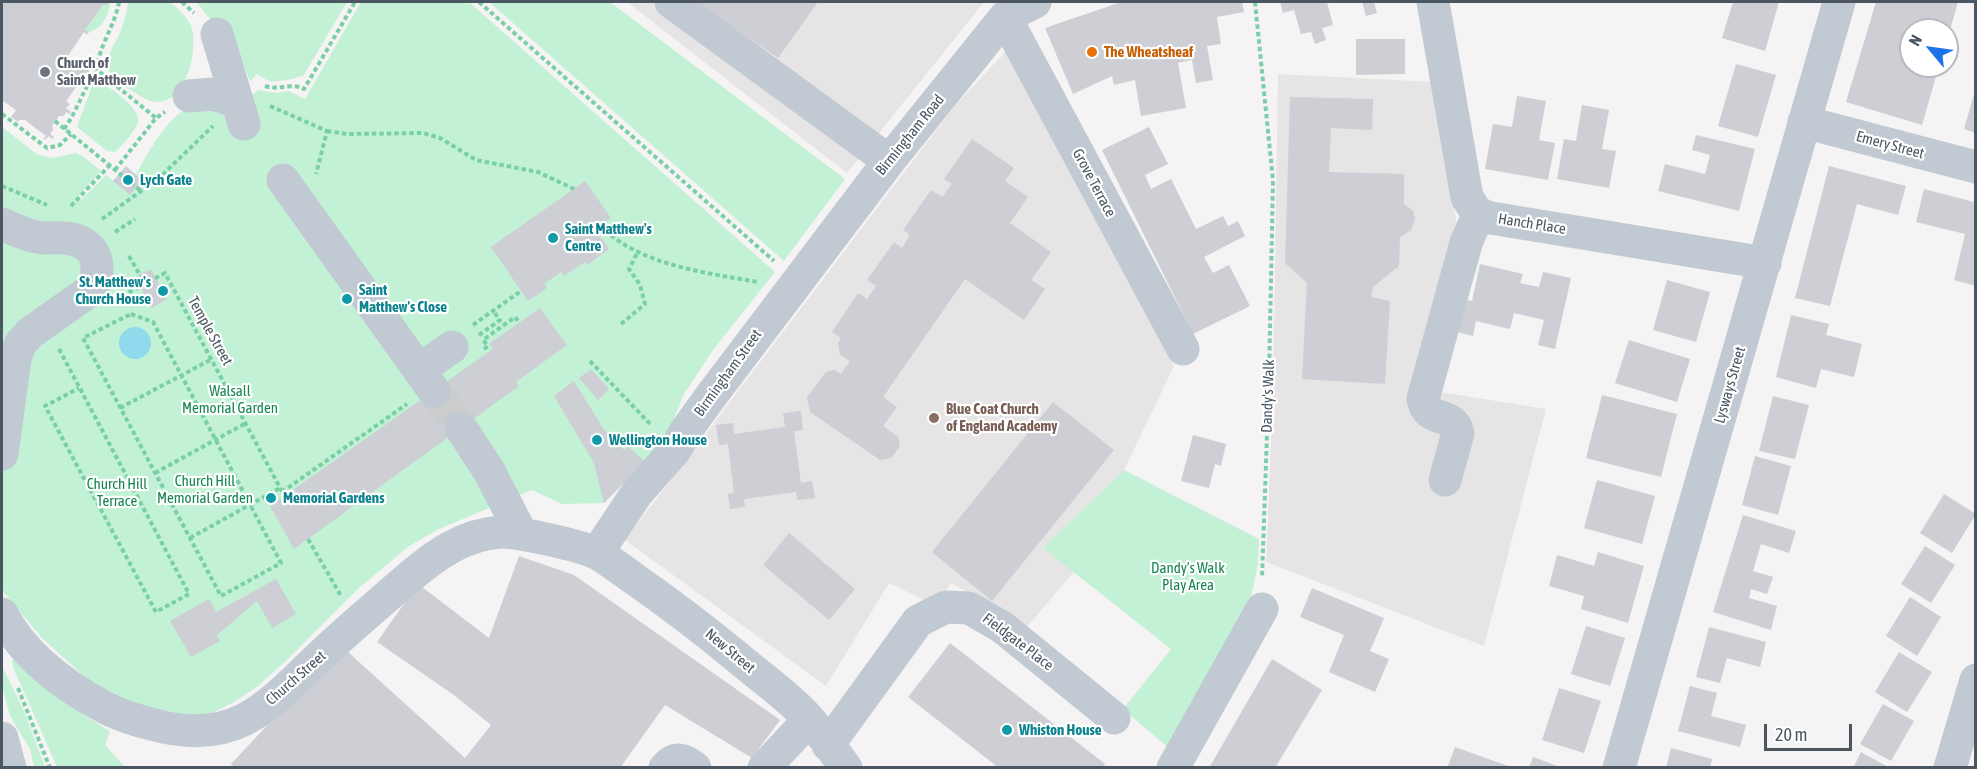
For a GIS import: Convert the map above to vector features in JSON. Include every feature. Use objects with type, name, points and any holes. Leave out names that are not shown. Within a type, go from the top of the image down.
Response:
[{"type":"street","points":[[671,2],[889,161]]},
{"type":"street","name":"Birmingham Road","points":[[794,284],[1005,17],[1035,2]]},
{"type":"street","name":"Hanch Place","points":[[1434,2],[1467,197],[1479,213],[1491,218],[1765,263]]},
{"type":"street","name":"Lysways Street","points":[[1619,768],[1839,2]]},
{"type":"street","name":"Grove Terrace","points":[[1005,17],[1182,350]]},
{"type":"street","points":[[216,34],[248,110]]},
{"type":"street","points":[[189,96],[213,94],[248,110]]},
{"type":"street","name":"Emery Street","points":[[1804,122],[1976,167]]},
{"type":"street","points":[[289,188],[428,383],[467,336]]},
{"type":"street","points":[[1445,480],[1458,433],[1457,429],[1449,420],[1429,413],[1423,399],[1466,243],[1479,213]]},
{"type":"street","points":[[2,224],[34,237],[73,239],[101,234],[95,254],[98,266],[96,281],[91,290],[30,333],[21,343],[15,358],[2,454]]},
{"type":"street","name":"Birmingham Street","points":[[597,553],[637,494],[675,450],[685,432],[702,389],[794,284]]},
{"type":"street","points":[[461,428],[489,471],[520,533]]},
{"type":"street","name":"Church Street","points":[[2,614],[11,632],[39,662],[94,702],[134,720],[172,729],[212,731],[232,726],[252,715],[296,680],[357,622],[434,557],[462,541],[501,532],[520,533],[597,553]]},
{"type":"street","name":"New Street","points":[[597,553],[683,612],[802,711],[828,744]]},
{"type":"street","name":"Fieldgate Place","points":[[764,768],[828,744],[918,621],[946,607],[969,608],[1002,627],[1114,718]]},
{"type":"street","points":[[1173,768],[1262,609]]},
{"type":"street","points":[[1950,768],[1976,680]]},
{"type":"street","points":[[2,738],[9,768]]},
{"type":"street","points":[[666,768],[673,760],[678,759],[685,760],[695,768]]},
{"type":"path","points":[[64,129],[79,107],[85,86],[97,70],[99,56],[115,20],[118,2]]},
{"type":"path","points":[[266,87],[293,85],[304,89],[355,2]]},
{"type":"path","points":[[479,2],[794,284]]},
{"type":"path","name":"Dandy's Walk","points":[[1255,2],[1273,181],[1262,609]]},
{"type":"path","points":[[97,70],[156,118]]},
{"type":"path","points":[[115,170],[156,118],[189,96]]},
{"type":"path","points":[[101,234],[141,191],[196,144],[248,110],[347,134],[423,132],[476,160],[538,172],[574,189]]},
{"type":"path","points":[[2,114],[47,148],[60,145],[71,134]]},
{"type":"path","points":[[55,121],[141,191]]},
{"type":"path","points":[[289,188],[314,178],[322,157],[327,131]]},
{"type":"path","points":[[65,213],[110,165]]},
{"type":"path","points":[[2,186],[55,208]]},
{"type":"path","points":[[101,234],[135,219]]},
{"type":"path","points":[[600,225],[613,238],[660,261],[701,272],[794,284]]},
{"type":"path","points":[[621,324],[645,304],[640,285],[629,269],[638,251]]},
{"type":"path","name":"Temple Street","points":[[165,273],[285,496]]},
{"type":"path","points":[[467,336],[493,311],[521,291]]},
{"type":"path","points":[[467,336],[500,320],[493,311]]},
{"type":"path","points":[[131,314],[153,322],[181,375],[281,563],[220,596],[83,338],[131,314]]},
{"type":"path","points":[[515,317],[519,322]]},
{"type":"path","points":[[506,324],[510,329]]},
{"type":"path","points":[[54,340],[79,387],[189,594],[179,602],[156,612],[45,406],[79,387]]},
{"type":"path","points":[[120,408],[212,359]]},
{"type":"path","points":[[590,361],[675,450]]},
{"type":"path","points":[[190,538],[308,477],[400,412],[428,383]]},
{"type":"path","points":[[155,473],[246,423]]},
{"type":"path","points":[[297,481],[300,486]]},
{"type":"path","points":[[308,539],[357,622]]},
{"type":"path","points":[[15,680],[51,768]]},
{"type":"shaded area","points":[[627,2],[984,2],[847,173]]},
{"type":"shaded area","name":"Blue Coat Church of England Academy","points":[[1007,50],[1174,366],[1124,470],[1043,548],[1074,572],[1027,627],[951,583],[936,606],[889,583],[826,686],[625,540],[953,108]]},
{"type":"shaded area","points":[[1278,74],[1434,82],[1460,244],[1483,247],[1440,392],[1546,409],[1484,646],[1266,562],[1273,394]]},
{"type":"green space","points":[[107,2],[111,2],[102,24],[89,32],[85,30],[103,5],[107,5]]},
{"type":"green space","points":[[128,2],[170,2],[191,26],[193,47],[188,72],[177,93],[168,99],[158,102],[150,101],[119,83],[109,71],[109,55],[123,24]]},
{"type":"green space","points":[[196,2],[347,2],[304,75],[273,81],[266,80],[257,74],[250,81],[232,36],[227,39]]},
{"type":"green space","name":"Walsall Memorial Garden","points":[[361,2],[469,2],[775,272],[713,350],[684,394],[661,442],[604,503],[562,504],[532,490],[439,529],[409,546],[359,588],[286,661],[254,689],[212,713],[196,717],[126,703],[85,677],[42,638],[2,590],[2,127],[38,155],[53,158],[76,153],[101,171],[79,195],[81,200],[106,175],[127,192],[162,131],[181,112],[199,105],[244,99],[258,90],[277,93],[289,91],[305,99]]},
{"type":"green space","points":[[489,2],[610,2],[845,179],[784,261]]},
{"type":"green space","points":[[96,81],[123,98],[138,116],[134,129],[115,152],[107,151],[77,127]]},
{"type":"green space","name":"Dandy’s Walk Play Area","points":[[1124,470],[1259,539],[1258,564],[1250,602],[1170,749],[1123,709],[1171,649],[1043,548]]},
{"type":"green space","points":[[14,658],[72,706],[110,731],[105,745],[125,767],[57,767],[13,667]]},
{"type":"green space","points":[[2,666],[24,711],[45,767],[34,767],[30,749],[10,716],[2,685]]},
{"type":"water","points":[[135,327],[147,331],[151,343],[147,355],[135,359],[123,355],[119,343],[123,331]]},
{"type":"building","name":"Church of Saint Matthew","points":[[2,2],[107,2],[107,5],[103,5],[85,30],[89,32],[87,35],[84,32],[67,57],[85,70],[89,70],[89,73],[85,73],[82,79],[84,78],[84,82],[80,82],[66,101],[70,104],[66,108],[71,112],[59,116],[52,126],[53,130],[50,134],[54,137],[52,139],[49,136],[43,139],[46,136],[25,120],[18,122],[11,117],[16,110],[3,101],[2,103]]},
{"type":"building","points":[[697,2],[818,2],[778,58]]},
{"type":"building","points":[[1121,2],[1242,2],[1244,12],[1217,17],[1221,44],[1207,46],[1213,80],[1196,83],[1192,60],[1178,63],[1186,108],[1141,116],[1135,80],[1114,85],[1112,76],[1073,94],[1045,28]]},
{"type":"building","points":[[1280,2],[1327,2],[1333,25],[1322,28],[1326,40],[1315,44],[1311,32],[1301,34],[1294,10],[1283,13]]},
{"type":"building","points":[[1362,2],[1374,2],[1377,13],[1366,16]]},
{"type":"building","points":[[1733,2],[1779,2],[1765,51],[1722,38]]},
{"type":"building","points":[[1876,2],[1958,2],[1953,18],[1899,18],[1899,78],[1936,78],[1922,125],[1846,102]]},
{"type":"building","points":[[1356,39],[1405,39],[1405,74],[1356,75]]},
{"type":"building","points":[[1736,64],[1776,75],[1758,137],[1718,126]]},
{"type":"building","points":[[1976,91],[1976,133],[1964,129]]},
{"type":"building","points":[[1517,96],[1546,101],[1539,140],[1555,143],[1548,180],[1485,169],[1493,124],[1512,127]]},
{"type":"building","points":[[1290,97],[1373,99],[1372,130],[1331,128],[1329,172],[1404,174],[1404,204],[1413,211],[1415,219],[1411,230],[1400,237],[1399,266],[1373,287],[1371,297],[1390,301],[1385,384],[1302,379],[1307,283],[1285,263]]},
{"type":"building","points":[[1582,105],[1609,110],[1602,149],[1616,151],[1609,188],[1557,179],[1564,139],[1576,141]]},
{"type":"building","points":[[1149,127],[1168,164],[1145,175],[1151,189],[1171,179],[1196,229],[1223,216],[1228,226],[1238,221],[1245,236],[1204,257],[1213,273],[1229,265],[1250,306],[1193,334],[1102,150]]},
{"type":"building","points":[[1696,135],[1755,149],[1739,211],[1658,191],[1665,164],[1705,174],[1710,155],[1692,150]]},
{"type":"building","points":[[972,139],[1014,168],[1005,181],[1028,197],[1010,223],[1051,252],[1031,280],[1045,289],[1024,320],[965,279],[883,397],[897,407],[883,426],[898,437],[900,446],[891,458],[880,460],[810,412],[807,397],[826,372],[834,370],[841,374],[850,361],[840,355],[838,343],[841,338],[832,332],[858,293],[867,299],[876,286],[867,280],[894,242],[902,248],[910,235],[903,230],[931,190],[942,197],[952,184],[944,179]]},
{"type":"building","name":"Lych Gate","points":[[126,166],[142,180],[130,195],[113,181]]},
{"type":"building","points":[[1829,166],[1906,186],[1898,215],[1857,204],[1830,306],[1795,298]]},
{"type":"building","name":"Saint Matthew's Centre","points":[[585,181],[611,218],[595,229],[609,249],[587,265],[585,262],[564,276],[561,272],[544,284],[547,288],[528,301],[491,247]]},
{"type":"building","points":[[1924,189],[1974,202],[1976,286],[1954,280],[1965,234],[1916,222]]},
{"type":"building","points":[[1480,264],[1523,274],[1520,283],[1539,287],[1543,272],[1571,278],[1555,349],[1538,345],[1544,320],[1514,313],[1510,329],[1476,321],[1473,336],[1445,329],[1453,297],[1472,301]]},
{"type":"building","points":[[151,269],[167,299],[152,308],[135,277]]},
{"type":"building","points":[[1667,280],[1710,292],[1696,342],[1653,330]]},
{"type":"building","points":[[540,308],[567,345],[516,382],[519,386],[294,549],[270,506],[493,349],[489,344]]},
{"type":"building","points":[[1791,315],[1829,324],[1826,335],[1862,344],[1854,377],[1821,369],[1816,388],[1776,377]]},
{"type":"building","points":[[1629,340],[1690,359],[1677,402],[1615,383]]},
{"type":"building","points":[[591,369],[609,389],[598,400],[579,378]]},
{"type":"building","name":"Wellington House","points":[[574,381],[603,428],[624,450],[628,446],[645,462],[604,503],[594,463],[554,396]]},
{"type":"building","points":[[1602,395],[1677,414],[1661,477],[1586,458]]},
{"type":"building","points":[[1773,396],[1809,405],[1795,459],[1759,451]]},
{"type":"building","points":[[1053,402],[1114,450],[992,601],[932,552]]},
{"type":"building","points":[[801,411],[803,430],[794,431],[801,483],[812,481],[815,498],[797,500],[796,492],[744,499],[745,507],[730,509],[728,494],[734,493],[728,444],[719,445],[716,425],[733,423],[734,434],[785,427],[783,413]]},
{"type":"building","points":[[1193,435],[1226,444],[1221,466],[1215,464],[1209,488],[1181,481]]},
{"type":"building","points":[[1755,456],[1791,466],[1778,515],[1742,505]]},
{"type":"building","points":[[1597,480],[1655,496],[1642,544],[1584,528]]},
{"type":"building","points":[[1944,494],[1976,514],[1952,553],[1920,533]]},
{"type":"building","points":[[1743,515],[1796,531],[1789,553],[1761,544],[1753,571],[1773,577],[1767,594],[1751,589],[1749,598],[1777,606],[1771,630],[1713,612]]},
{"type":"building","points":[[789,533],[855,589],[829,620],[763,565]]},
{"type":"building","points":[[1925,546],[1955,565],[1931,603],[1901,584]]},
{"type":"building","points":[[1598,552],[1644,566],[1628,623],[1581,609],[1584,596],[1549,586],[1557,555],[1594,566]]},
{"type":"building","points":[[519,556],[574,575],[780,720],[752,758],[665,705],[620,768],[235,768],[231,764],[291,700],[348,652],[465,758],[491,725],[454,695],[377,642],[418,584],[489,638]]},
{"type":"building","points":[[276,579],[296,614],[272,628],[257,601],[217,635],[220,641],[191,657],[170,621],[209,599],[216,612]]},
{"type":"building","points":[[1312,588],[1384,618],[1370,651],[1389,659],[1375,692],[1329,672],[1344,635],[1300,617]]},
{"type":"building","points":[[1910,597],[1941,617],[1917,656],[1886,636]]},
{"type":"building","points":[[1586,626],[1625,638],[1610,686],[1571,674]]},
{"type":"building","points":[[1709,627],[1766,642],[1760,667],[1727,658],[1720,683],[1696,677]]},
{"type":"building","name":"Whiston House","points":[[950,643],[1105,764],[1103,768],[999,768],[908,697]]},
{"type":"building","points":[[1899,652],[1932,672],[1907,712],[1875,692]]},
{"type":"building","points":[[1272,659],[1322,690],[1275,768],[1209,768]]},
{"type":"building","points":[[1690,686],[1717,693],[1711,716],[1746,725],[1740,747],[1678,731]]},
{"type":"building","points":[[1559,688],[1601,701],[1584,753],[1542,740]]},
{"type":"building","points":[[1883,704],[1914,721],[1891,761],[1860,744]]},
{"type":"building","points":[[1455,747],[1511,767],[1511,768],[1448,766]]},
{"type":"building","points":[[1671,748],[1712,759],[1710,768],[1666,768]]},
{"type":"building","points":[[1861,752],[1890,768],[1853,768]]},
{"type":"building","points":[[1533,757],[1560,767],[1560,768],[1529,768]]},
{"type":"tunnel","points":[[434,391],[461,428]]},
{"type":"place","name":"The Wheatsheaf","points":[[1092,52]]},
{"type":"place","name":"Church of Saint Matthew","points":[[45,72]]},
{"type":"place","name":"Lych Gate","points":[[128,180]]},
{"type":"place","name":"Saint Matthew's Centre","points":[[553,238]]},
{"type":"place","name":"St. Matthew's Church House","points":[[163,291]]},
{"type":"place","name":"Saint Matthew's Close","points":[[347,299]]},
{"type":"place","name":"Blue Coat Church of England Academy","points":[[934,418]]},
{"type":"place","name":"Wellington House","points":[[597,440]]},
{"type":"place","name":"Memorial Gardens","points":[[271,498]]},
{"type":"place","name":"Whiston House","points":[[1007,730]]},
{"type":"park label","name":"Church Hill Memorial Garden","points":[[205,490]]},
{"type":"park label","name":"Church Hill Terrace","points":[[117,492]]}]
